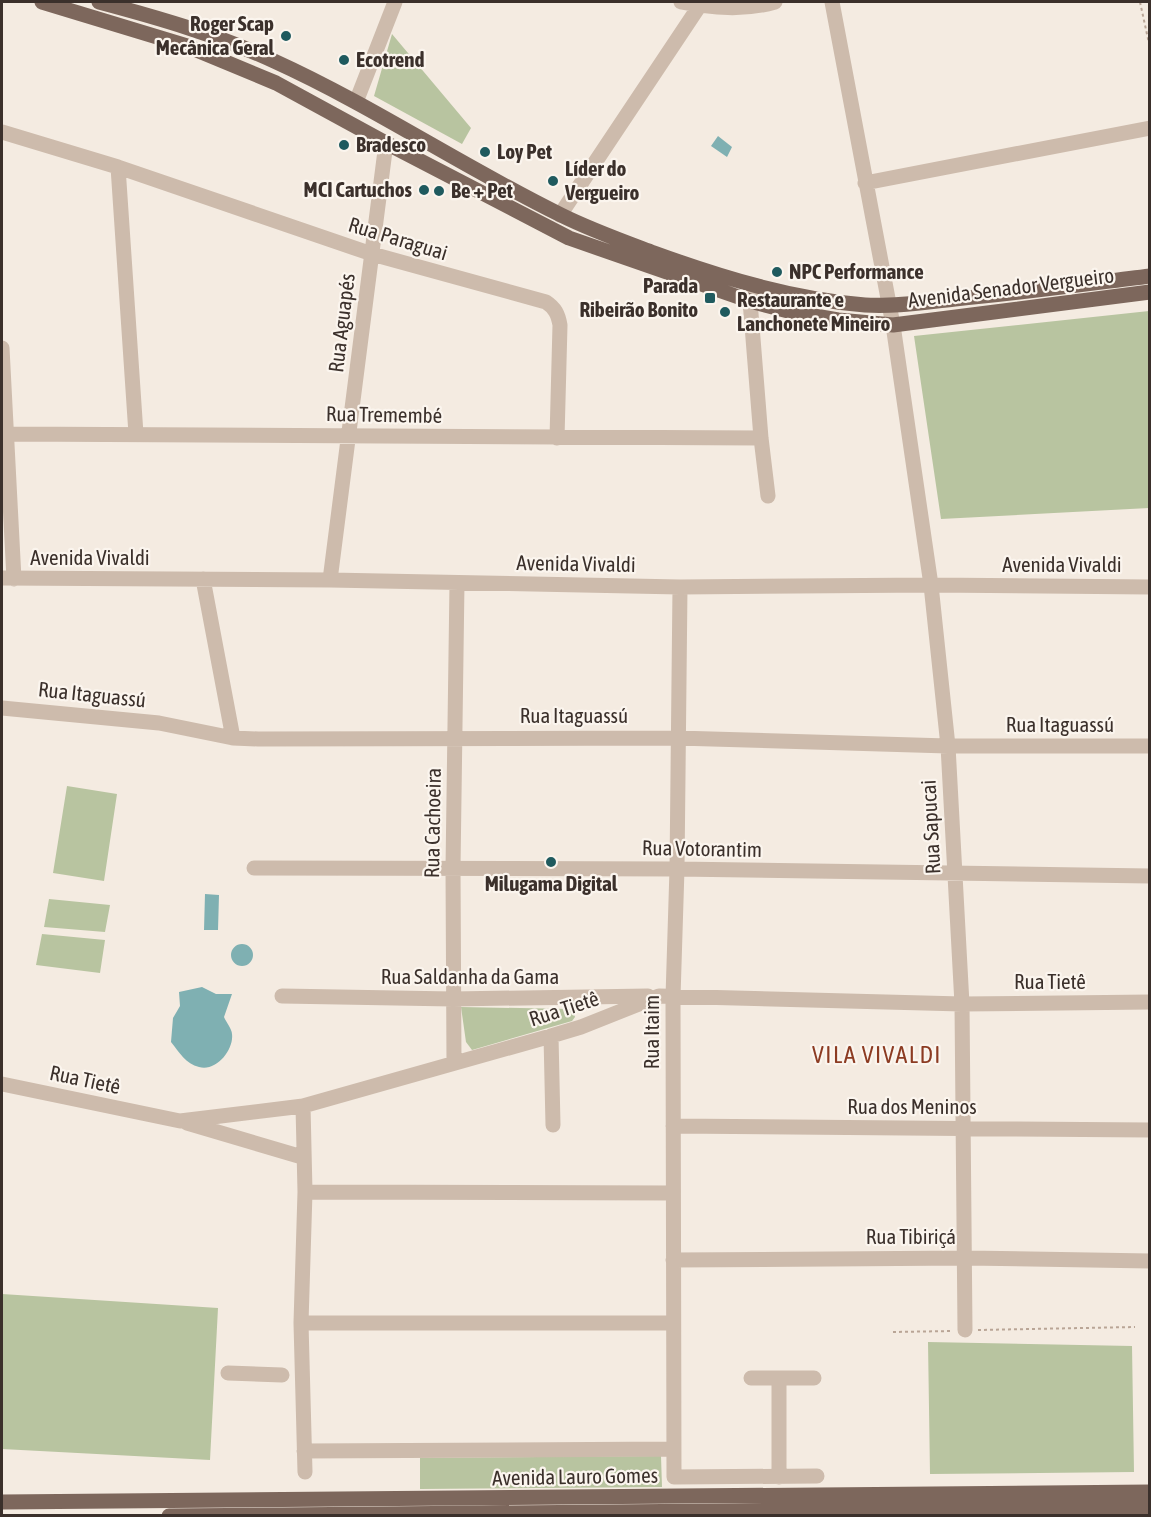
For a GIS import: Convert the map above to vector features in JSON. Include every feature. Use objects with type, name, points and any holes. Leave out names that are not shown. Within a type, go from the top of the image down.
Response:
[{"type":"main road","name":"Avenida Senador Vergueiro","points":[[42,2],[187,46],[276,83],[569,238],[750,301],[826,318],[893,325],[1149,292]]},
{"type":"main road","name":"Avenida Senador Vergueiro","points":[[99,2],[227,40],[356,102],[560,215],[628,243],[713,274],[751,285],[802,297],[866,305],[890,305],[1030,292],[1149,276]]},
{"type":"main road","points":[[336,115],[356,102]]},
{"type":"main road","points":[[386,143],[426,142]]},
{"type":"main road","points":[[542,224],[560,215]]},
{"type":"main road","name":"Avenida Lauro Gomes","points":[[2,1502],[1149,1492]]},
{"type":"main road","name":"Avenida Lauro Gomes","points":[[169,1515],[1149,1507]]},
{"type":"street","points":[[356,102],[395,2]]},
{"type":"street","points":[[681,2],[736,8],[775,2]]},
{"type":"street","name":"Rua Sapucai","points":[[832,2],[890,305],[931,585],[948,746],[962,1004],[965,1330]]},
{"type":"street","points":[[560,215],[701,3]]},
{"type":"street","points":[[865,183],[1149,128]]},
{"type":"street","name":"Rua Paraguai","points":[[2,132],[118,167],[372,254],[449,277],[539,299],[553,306],[558,314],[560,325],[557,438]]},
{"type":"street","name":"Rua Aguapés","points":[[330,580],[386,143]]},
{"type":"street","points":[[118,167],[136,434]]},
{"type":"street","points":[[751,285],[750,301],[761,438],[768,496]]},
{"type":"street","points":[[2,348],[7,434],[5,498],[8,579]]},
{"type":"street","name":"Rua Tremembé","points":[[7,434],[761,438]]},
{"type":"street","name":"Avenida Vivaldi","points":[[8,579],[330,580],[680,587],[931,585],[1149,587]]},
{"type":"street","points":[[203,579],[233,738]]},
{"type":"street","name":"Rua Cachoeira","points":[[454,1063],[453,868],[457,583]]},
{"type":"street","name":"Rua Itaim","points":[[680,587],[677,869],[666,997],[673,1126],[674,1478],[779,1477]]},
{"type":"street","name":"Rua Itaguassú","points":[[2,708],[159,723],[233,738],[677,738],[948,746],[1149,746]]},
{"type":"street","name":"Rua Votorantim","points":[[254,868],[677,869],[1149,876]]},
{"type":"street","name":"Rua Saldanha da Gama","points":[[282,996],[453,999],[666,997]]},
{"type":"street","name":"Rua Tietê","points":[[2,1084],[180,1121],[303,1106],[582,1027],[666,997],[962,1004],[1149,1002]]},
{"type":"street","points":[[574,998],[581,1005],[584,1014],[582,1027]]},
{"type":"street","points":[[551,1036],[553,1125]]},
{"type":"street","points":[[303,1106],[301,1323],[305,1472]]},
{"type":"street","points":[[180,1121],[302,1157]]},
{"type":"street","name":"Rua dos Meninos","points":[[673,1126],[1149,1130]]},
{"type":"street","points":[[304,1192],[672,1193]]},
{"type":"street","name":"Rua Tibiriçá","points":[[673,1260],[966,1258],[1149,1261]]},
{"type":"street","points":[[301,1323],[673,1323]]},
{"type":"street","points":[[228,1372],[282,1375]]},
{"type":"street","points":[[751,1378],[814,1378]]},
{"type":"street","points":[[779,1378],[779,1477],[817,1476]]},
{"type":"street","points":[[304,1451],[674,1449]]},
{"type":"path","points":[[1140,2],[1149,48]]},
{"type":"path","points":[[892,1332],[1135,1327]]},
{"type":"green space","points":[[392,34],[471,128],[462,144],[374,96]]},
{"type":"green space","points":[[1149,311],[1149,508],[941,519],[914,336]]},
{"type":"green space","points":[[67,786],[117,794],[104,881],[53,873]]},
{"type":"green space","points":[[49,899],[110,905],[105,932],[44,927]]},
{"type":"green space","points":[[42,934],[105,940],[100,973],[36,965]]},
{"type":"green space","points":[[461,1007],[570,1009],[573,1010],[575,1017],[572,1021],[472,1050],[466,1042]]},
{"type":"green space","points":[[2,1294],[218,1308],[210,1460],[2,1449]]},
{"type":"green space","points":[[928,1342],[1132,1346],[1134,1472],[930,1474]]},
{"type":"green space","points":[[661,1456],[662,1487],[420,1489],[420,1458]]},
{"type":"water","points":[[718,136],[732,147],[727,157],[711,146]]},
{"type":"water","points":[[205,894],[219,895],[218,930],[204,930]]},
{"type":"water","points":[[238,944],[246,944],[253,951],[253,959],[246,966],[238,966],[231,959],[231,951]]},
{"type":"water","points":[[202,987],[216,994],[232,994],[224,1017],[232,1032],[230,1047],[223,1058],[205,1068],[190,1063],[171,1042],[173,1018],[180,1006],[179,992]]},
{"type":"place","name":"Roger Scap Mecânica Geral","points":[[286,36]]},
{"type":"place","name":"Ecotrend","points":[[344,60]]},
{"type":"place","name":"Bradesco","points":[[344,145]]},
{"type":"place","name":"Loy Pet","points":[[485,152]]},
{"type":"place","name":"Líder do Vergueiro","points":[[553,181]]},
{"type":"place","name":"MCI Cartuchos","points":[[424,190]]},
{"type":"place","name":"Be + Pet","points":[[439,191]]},
{"type":"place","name":"NPC Performance","points":[[777,272]]},
{"type":"place","name":"Parada Ribeirão Bonito","points":[[710,298]]},
{"type":"place","name":"Restaurante e Lanchonete Mineiro","points":[[725,312]]},
{"type":"place","name":"Milugama Digital","points":[[551,862]]},
{"type":"district","name":"VILA VIVALDI","points":[[877,1055]]}]
